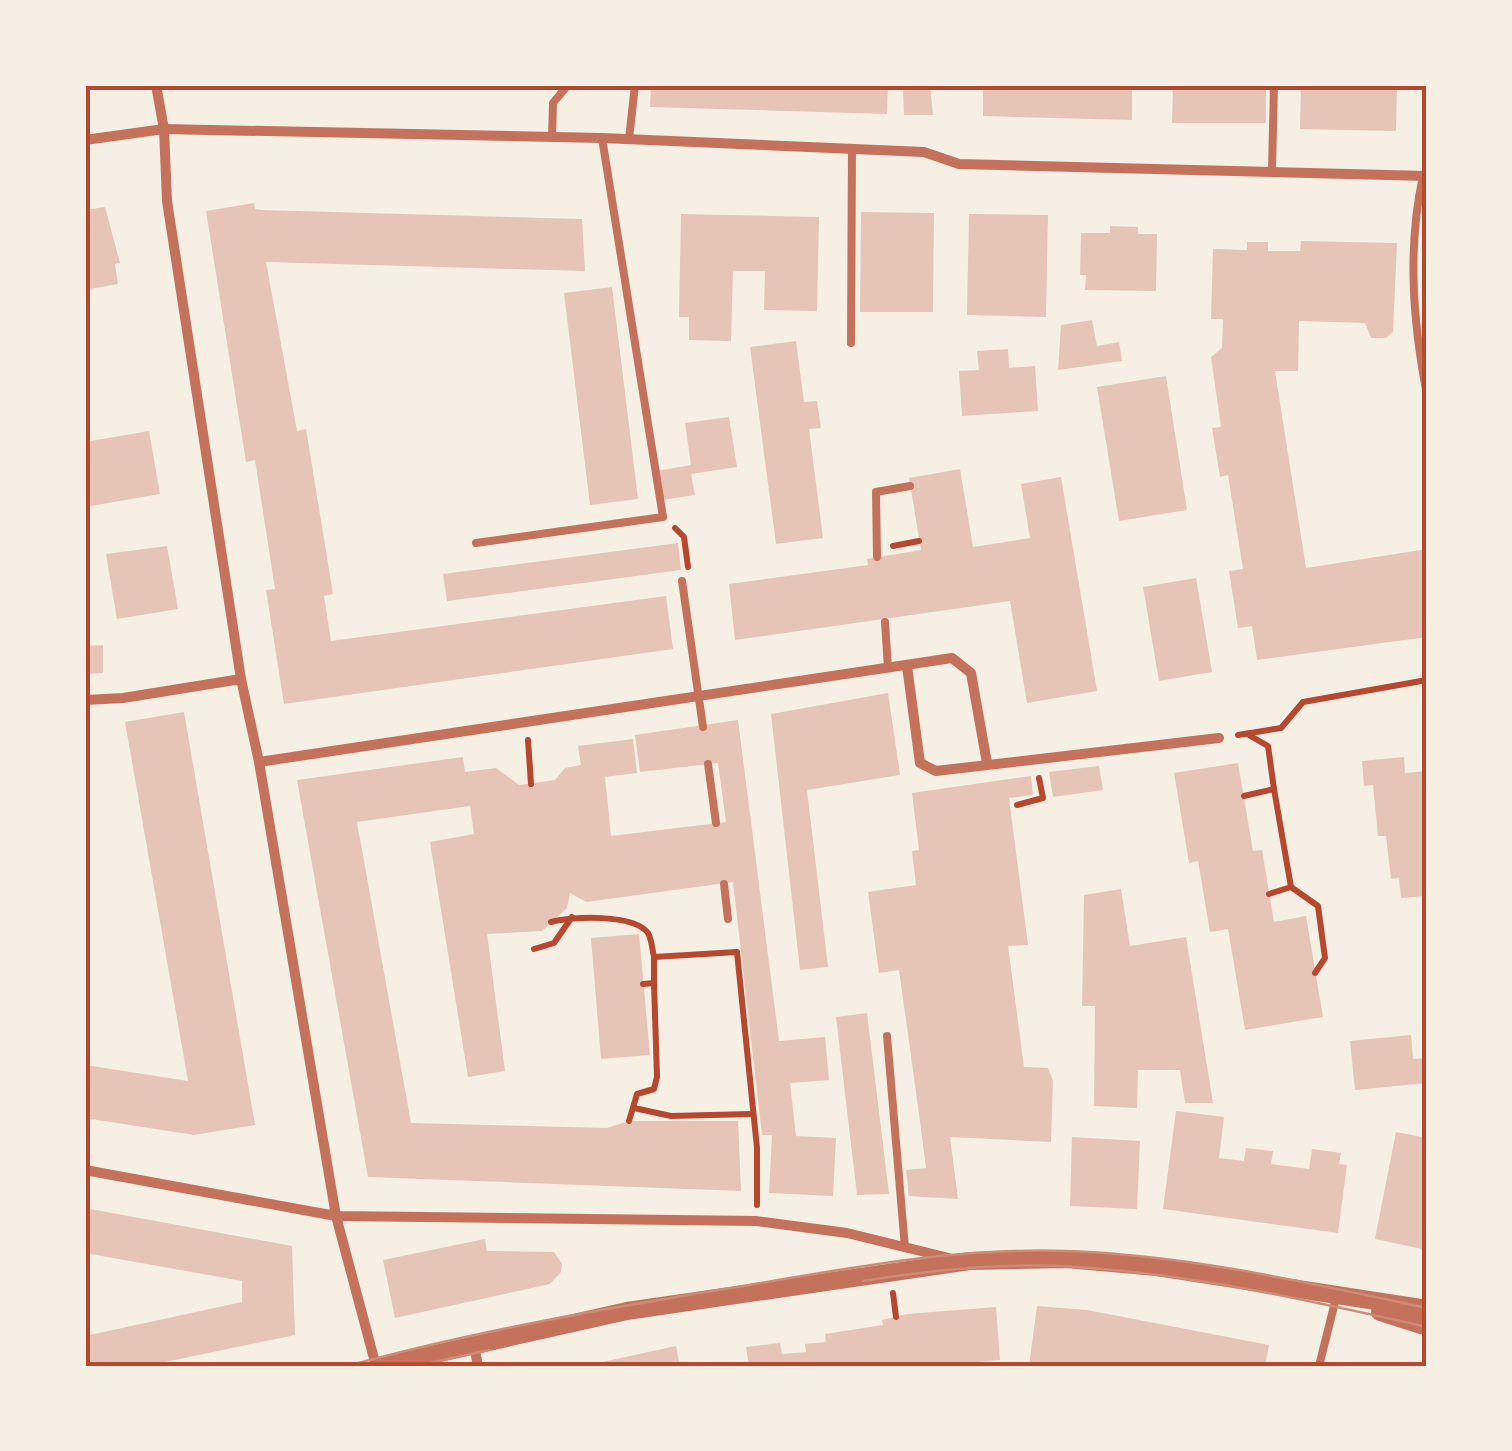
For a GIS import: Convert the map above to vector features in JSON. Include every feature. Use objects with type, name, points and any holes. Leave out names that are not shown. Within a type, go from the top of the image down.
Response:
[{"type":"street","points":[[156,85],[164,129],[167,201],[241,679],[260,762],[336,1216],[378,1366],[628,1311],[970,1261],[1066,1259],[1158,1267],[1336,1298],[1427,1309]]},
{"type":"street","points":[[85,140],[164,129],[602,138],[924,152],[959,164],[1272,169],[1425,176]]},
{"type":"street","points":[[260,762],[952,658],[971,672],[987,763]]},
{"type":"street","points":[[907,666],[920,763],[936,771],[1219,738]]},
{"type":"street","points":[[85,700],[241,679]]},
{"type":"street","points":[[85,1170],[336,1216],[756,1221],[847,1232],[970,1261]]},
{"type":"street","points":[[1336,1298],[1427,1327]]},
{"type":"street","points":[[474,1345],[478,1366]]},
{"type":"lane","points":[[552,138],[553,103],[568,85]]},
{"type":"lane","points":[[629,140],[635,85]]},
{"type":"lane","points":[[1272,169],[1274,85]]},
{"type":"lane","points":[[476,542],[663,518],[602,138]]},
{"type":"lane","points":[[851,344],[852,150]]},
{"type":"lane","points":[[1425,176],[1414,220],[1414,274],[1415,336],[1427,395]]},
{"type":"lane","points":[[877,557],[876,492],[910,486]]},
{"type":"lane","points":[[682,581],[703,727]]},
{"type":"lane","points":[[885,622],[888,668]]},
{"type":"lane","points":[[708,764],[716,823]]},
{"type":"lane","points":[[724,884],[728,919]]},
{"type":"lane","points":[[887,1036],[905,1248]]},
{"type":"lane","points":[[1319,1366],[1336,1298]]},
{"type":"path","points":[[684,537],[688,570]]},
{"type":"path","points":[[1219,738],[1281,728],[1303,702],[1427,680]]},
{"type":"path","points":[[1246,734],[1268,746],[1291,887],[1318,906],[1325,958],[1315,973]]},
{"type":"path","points":[[528,744],[531,784]]},
{"type":"path","points":[[1018,804],[1043,798],[1036,758]]},
{"type":"path","points":[[1244,796],[1274,788]]},
{"type":"path","points":[[1269,894],[1291,887]]},
{"type":"path","points":[[534,949],[554,942],[573,916]]},
{"type":"path","points":[[551,922],[573,916],[638,923],[650,936],[657,1077],[654,1089],[637,1094],[629,1122]]},
{"type":"path","points":[[654,957],[737,952],[744,987],[751,1114],[758,1148],[756,1221]]},
{"type":"path","points":[[644,984],[654,984]]},
{"type":"path","points":[[634,1108],[671,1116],[751,1114]]},
{"type":"building","points":[[651,85],[888,85],[887,114],[650,107]]},
{"type":"building","points":[[903,85],[930,85],[933,115],[904,115]]},
{"type":"building","points":[[983,85],[1132,85],[1132,120],[983,116]]},
{"type":"building","points":[[1173,85],[1266,85],[1266,123],[1172,123]]},
{"type":"building","points":[[1301,85],[1397,85],[1396,131],[1300,129]]},
{"type":"building","points":[[254,203],[255,209],[262,210],[582,219],[585,271],[266,262],[297,431],[306,429],[333,594],[324,596],[331,641],[666,596],[673,649],[284,704],[266,590],[275,589],[255,460],[246,462],[206,211]]},
{"type":"building","points":[[105,207],[120,263],[115,264],[118,284],[85,290],[85,210]]},
{"type":"building","points":[[861,212],[934,213],[933,312],[860,312]]},
{"type":"building","points":[[681,214],[819,217],[817,311],[764,310],[765,271],[733,271],[731,341],[689,340],[689,317],[679,317]]},
{"type":"building","points":[[969,214],[1048,215],[1046,317],[967,315]]},
{"type":"building","points":[[1110,226],[1138,227],[1138,234],[1157,234],[1156,291],[1085,290],[1086,275],[1080,275],[1081,233],[1110,233]]},
{"type":"building","points":[[1301,241],[1397,243],[1393,332],[1386,338],[1371,338],[1365,323],[1299,321],[1298,371],[1275,371],[1306,568],[1427,549],[1427,637],[1257,660],[1252,626],[1238,628],[1229,571],[1243,569],[1228,475],[1220,477],[1212,428],[1221,427],[1211,357],[1222,348],[1223,319],[1211,319],[1213,249],[1247,250],[1247,242],[1268,242],[1268,251],[1300,251]]},
{"type":"building","points":[[612,287],[638,499],[590,505],[564,293]]},
{"type":"building","points":[[1092,320],[1097,346],[1119,342],[1122,361],[1058,370],[1061,325]]},
{"type":"building","points":[[796,341],[804,402],[817,401],[821,428],[809,429],[823,538],[776,544],[750,347]]},
{"type":"building","points":[[1008,349],[1009,368],[1035,366],[1038,411],[962,416],[959,371],[979,370],[977,351]]},
{"type":"building","points":[[1166,376],[1187,510],[1119,521],[1097,387]]},
{"type":"building","points":[[729,417],[737,467],[691,474],[695,495],[662,500],[657,471],[691,465],[685,423]]},
{"type":"building","points":[[149,431],[160,494],[85,507],[85,442]]},
{"type":"building","points":[[960,469],[973,547],[1030,538],[1021,484],[1061,477],[1097,691],[1027,703],[1010,601],[735,640],[729,584],[868,565],[867,559],[921,550],[909,478]]},
{"type":"building","points":[[678,543],[681,570],[447,601],[443,574]]},
{"type":"building","points":[[167,546],[178,609],[117,619],[106,554]]},
{"type":"building","points":[[1196,578],[1212,672],[1159,681],[1143,587]]},
{"type":"building","points":[[103,645],[103,673],[85,674],[85,646]]},
{"type":"building","points":[[888,693],[900,775],[807,790],[828,967],[800,970],[771,714]]},
{"type":"building","points":[[184,712],[255,1125],[194,1135],[85,1118],[85,1065],[188,1081],[125,722]]},
{"type":"building","points":[[738,720],[779,1041],[825,1037],[829,1080],[790,1083],[796,1136],[836,1138],[833,1196],[769,1193],[772,1135],[762,1135],[733,882],[586,902],[570,893],[567,908],[542,931],[487,934],[505,1071],[468,1077],[430,842],[474,834],[470,806],[357,822],[411,1123],[607,1128],[629,1121],[738,1121],[741,1191],[368,1177],[297,780],[463,757],[465,772],[496,768],[519,785],[555,780],[565,768],[581,765],[578,746],[633,739],[637,773],[605,777],[611,836],[726,822],[718,763],[640,772],[635,735]]},
{"type":"building","points":[[1404,757],[1405,773],[1427,771],[1427,896],[1401,898],[1399,878],[1391,879],[1386,836],[1378,836],[1373,785],[1364,786],[1362,761]]},
{"type":"building","points":[[1238,763],[1253,851],[1262,850],[1274,922],[1306,916],[1323,1017],[1245,1030],[1228,929],[1210,932],[1198,861],[1189,863],[1174,773]]},
{"type":"building","points":[[1099,766],[1103,790],[1053,797],[1049,772]]},
{"type":"building","points":[[1031,776],[1033,795],[1009,798],[1028,945],[1008,946],[1024,1067],[1048,1068],[1053,1081],[1051,1142],[950,1137],[958,1199],[909,1196],[906,1170],[926,1168],[919,1114],[899,970],[879,973],[868,892],[916,885],[912,851],[919,850],[912,793]]},
{"type":"building","points":[[1121,889],[1130,946],[1186,937],[1213,1103],[1185,1103],[1180,1070],[1138,1070],[1137,1108],[1094,1106],[1095,1006],[1082,1006],[1084,895]]},
{"type":"building","points":[[639,934],[650,1055],[601,1059],[591,938]]},
{"type":"building","points":[[867,1013],[889,1194],[857,1195],[836,1017]]},
{"type":"building","points":[[1411,1035],[1413,1059],[1427,1058],[1427,1083],[1355,1090],[1350,1041]]},
{"type":"building","points":[[1176,1111],[1224,1117],[1219,1158],[1244,1161],[1246,1148],[1273,1151],[1271,1164],[1309,1169],[1312,1149],[1341,1153],[1339,1164],[1347,1165],[1338,1233],[1163,1209]]},
{"type":"building","points":[[1396,1132],[1427,1138],[1427,1250],[1375,1239]]},
{"type":"building","points":[[1072,1137],[1140,1141],[1137,1209],[1070,1206]]},
{"type":"building","points":[[85,1208],[292,1246],[295,1335],[146,1366],[85,1366],[85,1336],[242,1302],[242,1281],[85,1253]]},
{"type":"building","points":[[485,1239],[487,1251],[554,1252],[562,1264],[561,1272],[550,1284],[395,1318],[383,1260]]},
{"type":"building","points":[[1037,1306],[1087,1310],[1269,1345],[1265,1366],[1029,1366]]},
{"type":"building","points":[[996,1307],[1000,1360],[926,1366],[749,1366],[746,1347],[780,1343],[782,1354],[806,1352],[805,1344],[826,1342],[825,1334],[883,1325],[882,1320],[907,1314]]},
{"type":"building","points":[[676,1346],[680,1366],[593,1366],[593,1364]]},
{"type":"tram line","points":[[348,1366],[594,1311],[864,1266],[985,1252],[1067,1251],[1158,1258],[1427,1308]]},
{"type":"tram line","points":[[863,1281],[995,1266],[1119,1271],[1252,1290],[1427,1327]]},
{"type":"tram line","points":[[416,1366],[489,1350]]}]
